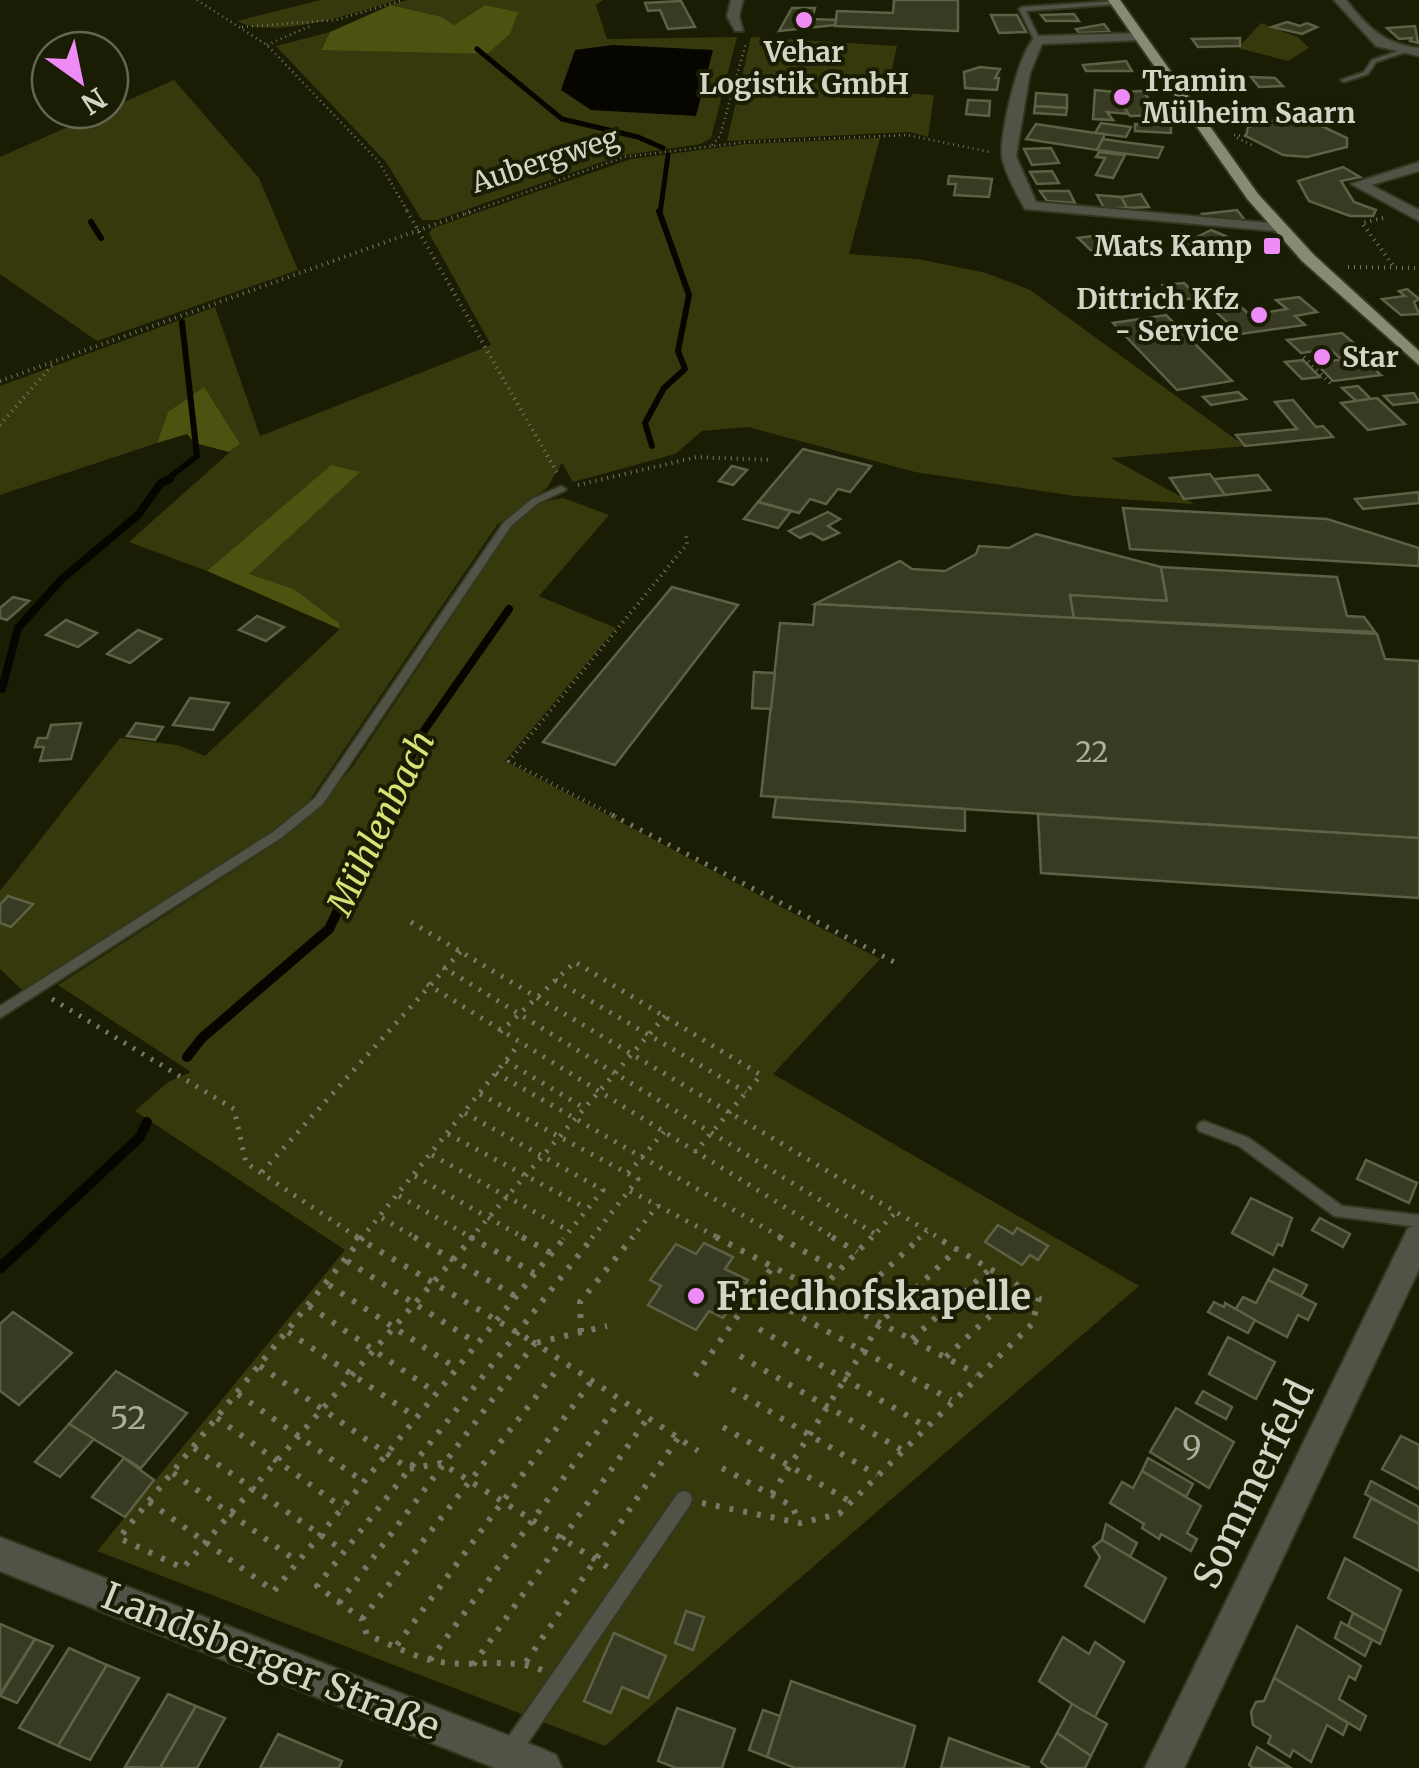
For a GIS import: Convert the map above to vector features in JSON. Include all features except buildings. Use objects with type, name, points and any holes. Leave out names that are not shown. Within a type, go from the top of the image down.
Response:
[{"type":"main road","points":[[1115,1],[1252,196],[1320,270],[1419,360]]},
{"type":"street","points":[[737,0],[733,16],[740,28]]},
{"type":"street","points":[[1340,0],[1353,21],[1379,44],[1412,52]]},
{"type":"street","points":[[1140,37],[1037,40],[1023,73],[1019,116],[1009,156],[1030,206],[1281,229]]},
{"type":"street","points":[[1419,166],[1358,184],[1419,216]]},
{"type":"street","name":"Sommerfeld","points":[[1164,1768],[1419,1237]]},
{"type":"street","name":"Landsberger Straße","points":[[0,1554],[542,1768]]},
{"type":"lane","points":[[1037,40],[1022,9],[1115,1]]},
{"type":"lane","points":[[1344,80],[1366,73],[1374,61],[1412,52]]},
{"type":"lane","points":[[0,1013],[277,836],[319,800],[417,662],[497,536],[535,501],[561,489]]},
{"type":"lane","points":[[1204,1127],[1244,1142],[1339,1212],[1419,1220]]},
{"type":"lane","points":[[508,1755],[684,1500]]},
{"type":"path","points":[[198,0],[267,45],[380,162],[560,477],[561,489],[693,454],[735,452],[771,460]]},
{"type":"path","points":[[267,45],[317,23],[404,0]]},
{"type":"path","points":[[242,27],[317,23]]},
{"type":"path","points":[[712,146],[720,136],[748,37],[740,28]]},
{"type":"path","points":[[1230,134],[1254,146]]},
{"type":"path","name":"Aubergweg","points":[[0,381],[624,157],[712,146],[908,135],[1009,156]]},
{"type":"path","points":[[1362,224],[1395,268]]},
{"type":"path","points":[[1320,270],[1419,268]]},
{"type":"path","points":[[1304,357],[1332,384]]},
{"type":"path","points":[[0,425],[56,361]]},
{"type":"path","points":[[686,535],[687,544],[509,761],[898,964]]},
{"type":"path","points":[[411,922],[1039,1298],[1032,1324],[976,1374],[839,1514],[800,1524],[684,1500]]},
{"type":"path","points":[[262,1172],[426,984],[462,950]]},
{"type":"path","points":[[499,1032],[576,962],[762,1075],[695,1152]]},
{"type":"path","points":[[443,967],[875,1234]]},
{"type":"path","points":[[556,980],[746,1092]]},
{"type":"path","points":[[426,984],[857,1252]]},
{"type":"path","points":[[36,990],[234,1110],[246,1163],[698,1451]]},
{"type":"path","points":[[520,1043],[119,1538],[183,1568],[666,1015]]},
{"type":"path","points":[[506,1060],[584,1108]]},
{"type":"path","points":[[496,1073],[839,1271]]},
{"type":"path","points":[[480,1094],[638,1179],[317,1586],[362,1620],[368,1634],[430,1660],[473,1666],[526,1662],[558,1678]]},
{"type":"path","points":[[149,1502],[274,1591],[602,1190],[464,1114]]},
{"type":"path","points":[[628,1173],[664,1132]]},
{"type":"path","points":[[448,1134],[587,1208]]},
{"type":"path","points":[[432,1154],[569,1231]]},
{"type":"path","points":[[415,1176],[551,1253]]},
{"type":"path","points":[[630,1190],[976,1374]]},
{"type":"path","points":[[398,1196],[534,1273]]},
{"type":"path","points":[[582,1332],[580,1302],[658,1205]]},
{"type":"path","points":[[820,1290],[896,1212]]},
{"type":"path","points":[[382,1218],[515,1296]]},
{"type":"path","points":[[848,1304],[927,1231]]},
{"type":"path","points":[[772,1494],[881,1322],[957,1249]]},
{"type":"path","points":[[347,1261],[476,1343]]},
{"type":"path","points":[[694,1376],[774,1265]]},
{"type":"path","points":[[912,1338],[990,1269]]},
{"type":"path","points":[[328,1284],[456,1368]]},
{"type":"path","points":[[946,1357],[1020,1287]]},
{"type":"path","points":[[778,1304],[951,1400]]},
{"type":"path","points":[[310,1306],[436,1393]]},
{"type":"path","points":[[339,1603],[534,1344],[607,1326]]},
{"type":"path","points":[[759,1329],[925,1426]]},
{"type":"path","points":[[288,1332],[416,1417]]},
{"type":"path","points":[[740,1356],[902,1450]]},
{"type":"path","points":[[362,1620],[561,1365]]},
{"type":"path","points":[[260,1366],[410,1469],[441,1463],[628,1579]]},
{"type":"path","points":[[398,1644],[590,1382]]},
{"type":"path","points":[[732,1388],[877,1475]]},
{"type":"path","points":[[238,1394],[364,1482]]},
{"type":"path","points":[[430,1660],[620,1401]]},
{"type":"path","points":[[218,1418],[343,1508]]},
{"type":"path","points":[[473,1666],[647,1418]]},
{"type":"path","points":[[723,1427],[851,1502]]},
{"type":"path","points":[[526,1662],[678,1438]]},
{"type":"path","points":[[193,1448],[344,1551]]},
{"type":"path","points":[[722,1468],[792,1506],[800,1524]]},
{"type":"path","points":[[173,1472],[298,1562]]},
{"type":"green space","points":[[321,0],[397,0],[293,26],[272,28],[237,21]]},
{"type":"green space","points":[[408,0],[603,0],[596,5],[607,39],[737,37],[711,138],[701,144],[619,156],[437,220],[422,220],[386,162],[276,46],[330,32],[321,49],[487,54],[517,12],[485,5],[454,25],[442,17],[391,5]]},
{"type":"green space","points":[[391,5],[442,17],[454,25],[485,5],[518,12],[510,34],[487,54],[321,50],[330,32]]},
{"type":"green space","points":[[1261,23],[1298,37],[1309,48],[1288,61],[1238,48]]},
{"type":"green space","points":[[751,37],[897,46],[887,92],[934,95],[928,137],[909,132],[727,141]]},
{"type":"green space","points":[[174,80],[259,178],[298,270],[97,341],[0,274],[0,157],[61,130],[130,130],[130,99]]},
{"type":"green space","points":[[880,138],[849,254],[918,259],[986,273],[1030,290],[1245,446],[1111,458],[1194,504],[1075,496],[915,472],[748,427],[702,431],[675,454],[573,482],[562,463],[547,488],[497,525],[309,801],[269,833],[24,992],[0,969],[0,891],[120,738],[177,745],[205,756],[340,629],[339,623],[294,589],[249,575],[331,465],[207,571],[129,542],[239,444],[168,412],[157,443],[0,495],[0,386],[215,307],[260,436],[491,345],[429,233],[433,228],[631,159],[746,144]]},
{"type":"green space","points":[[204,387],[240,444],[229,452],[195,443],[187,434],[157,443],[168,412]]},
{"type":"green space","points":[[331,465],[360,472],[249,574],[294,589],[339,623],[340,629],[207,571]]},
{"type":"green space","points":[[563,498],[609,515],[539,596],[616,628],[505,761],[880,959],[773,1074],[1139,1286],[605,1746],[97,1551],[345,1250],[135,1111],[168,1082],[191,1072],[58,985],[280,841],[320,806],[353,766],[512,526],[541,502]]},
{"type":"shaded area","points":[[613,45],[713,50],[696,116],[591,110],[561,90],[575,50]]},
{"type":"waterway","name":"Mühlenbach","points":[[477,49],[562,119],[638,137],[663,148]]},
{"type":"waterway","name":"Mühlenbach","points":[[660,214],[668,155]]},
{"type":"waterway","name":"Mühlenbach","points":[[652,446],[645,423],[664,388],[685,369],[678,351],[689,295],[660,214]]},
{"type":"waterway","points":[[91,222],[101,238]]},
{"type":"waterway","points":[[165,481],[197,456],[182,322]]},
{"type":"waterway","points":[[2,689],[18,628],[62,579],[138,515],[161,483],[170,479]]},
{"type":"waterway","name":"Mühlenbach","points":[[382,817],[423,732],[509,609]]},
{"type":"waterway","name":"Mühlenbach","points":[[187,1057],[202,1038],[329,929],[384,815]]},
{"type":"waterway","name":"Mühlenbach","points":[[31,1239],[140,1137],[147,1122]]},
{"type":"waterway","name":"Mühlenbach","points":[[0,1268],[34,1237]]},
{"type":"place","name":"Vehar Logistik GmbH","points":[[804,20]]},
{"type":"place","name":"Tramin Mülheim Saarn","points":[[1122,97]]},
{"type":"place","name":"Mats Kamp","points":[[1272,246]]},
{"type":"place","name":"Dittrich Kfz - Service","points":[[1259,315]]},
{"type":"place","name":"Star","points":[[1322,357]]},
{"type":"place","name":"Friedhofskapelle","points":[[696,1296]]}]
